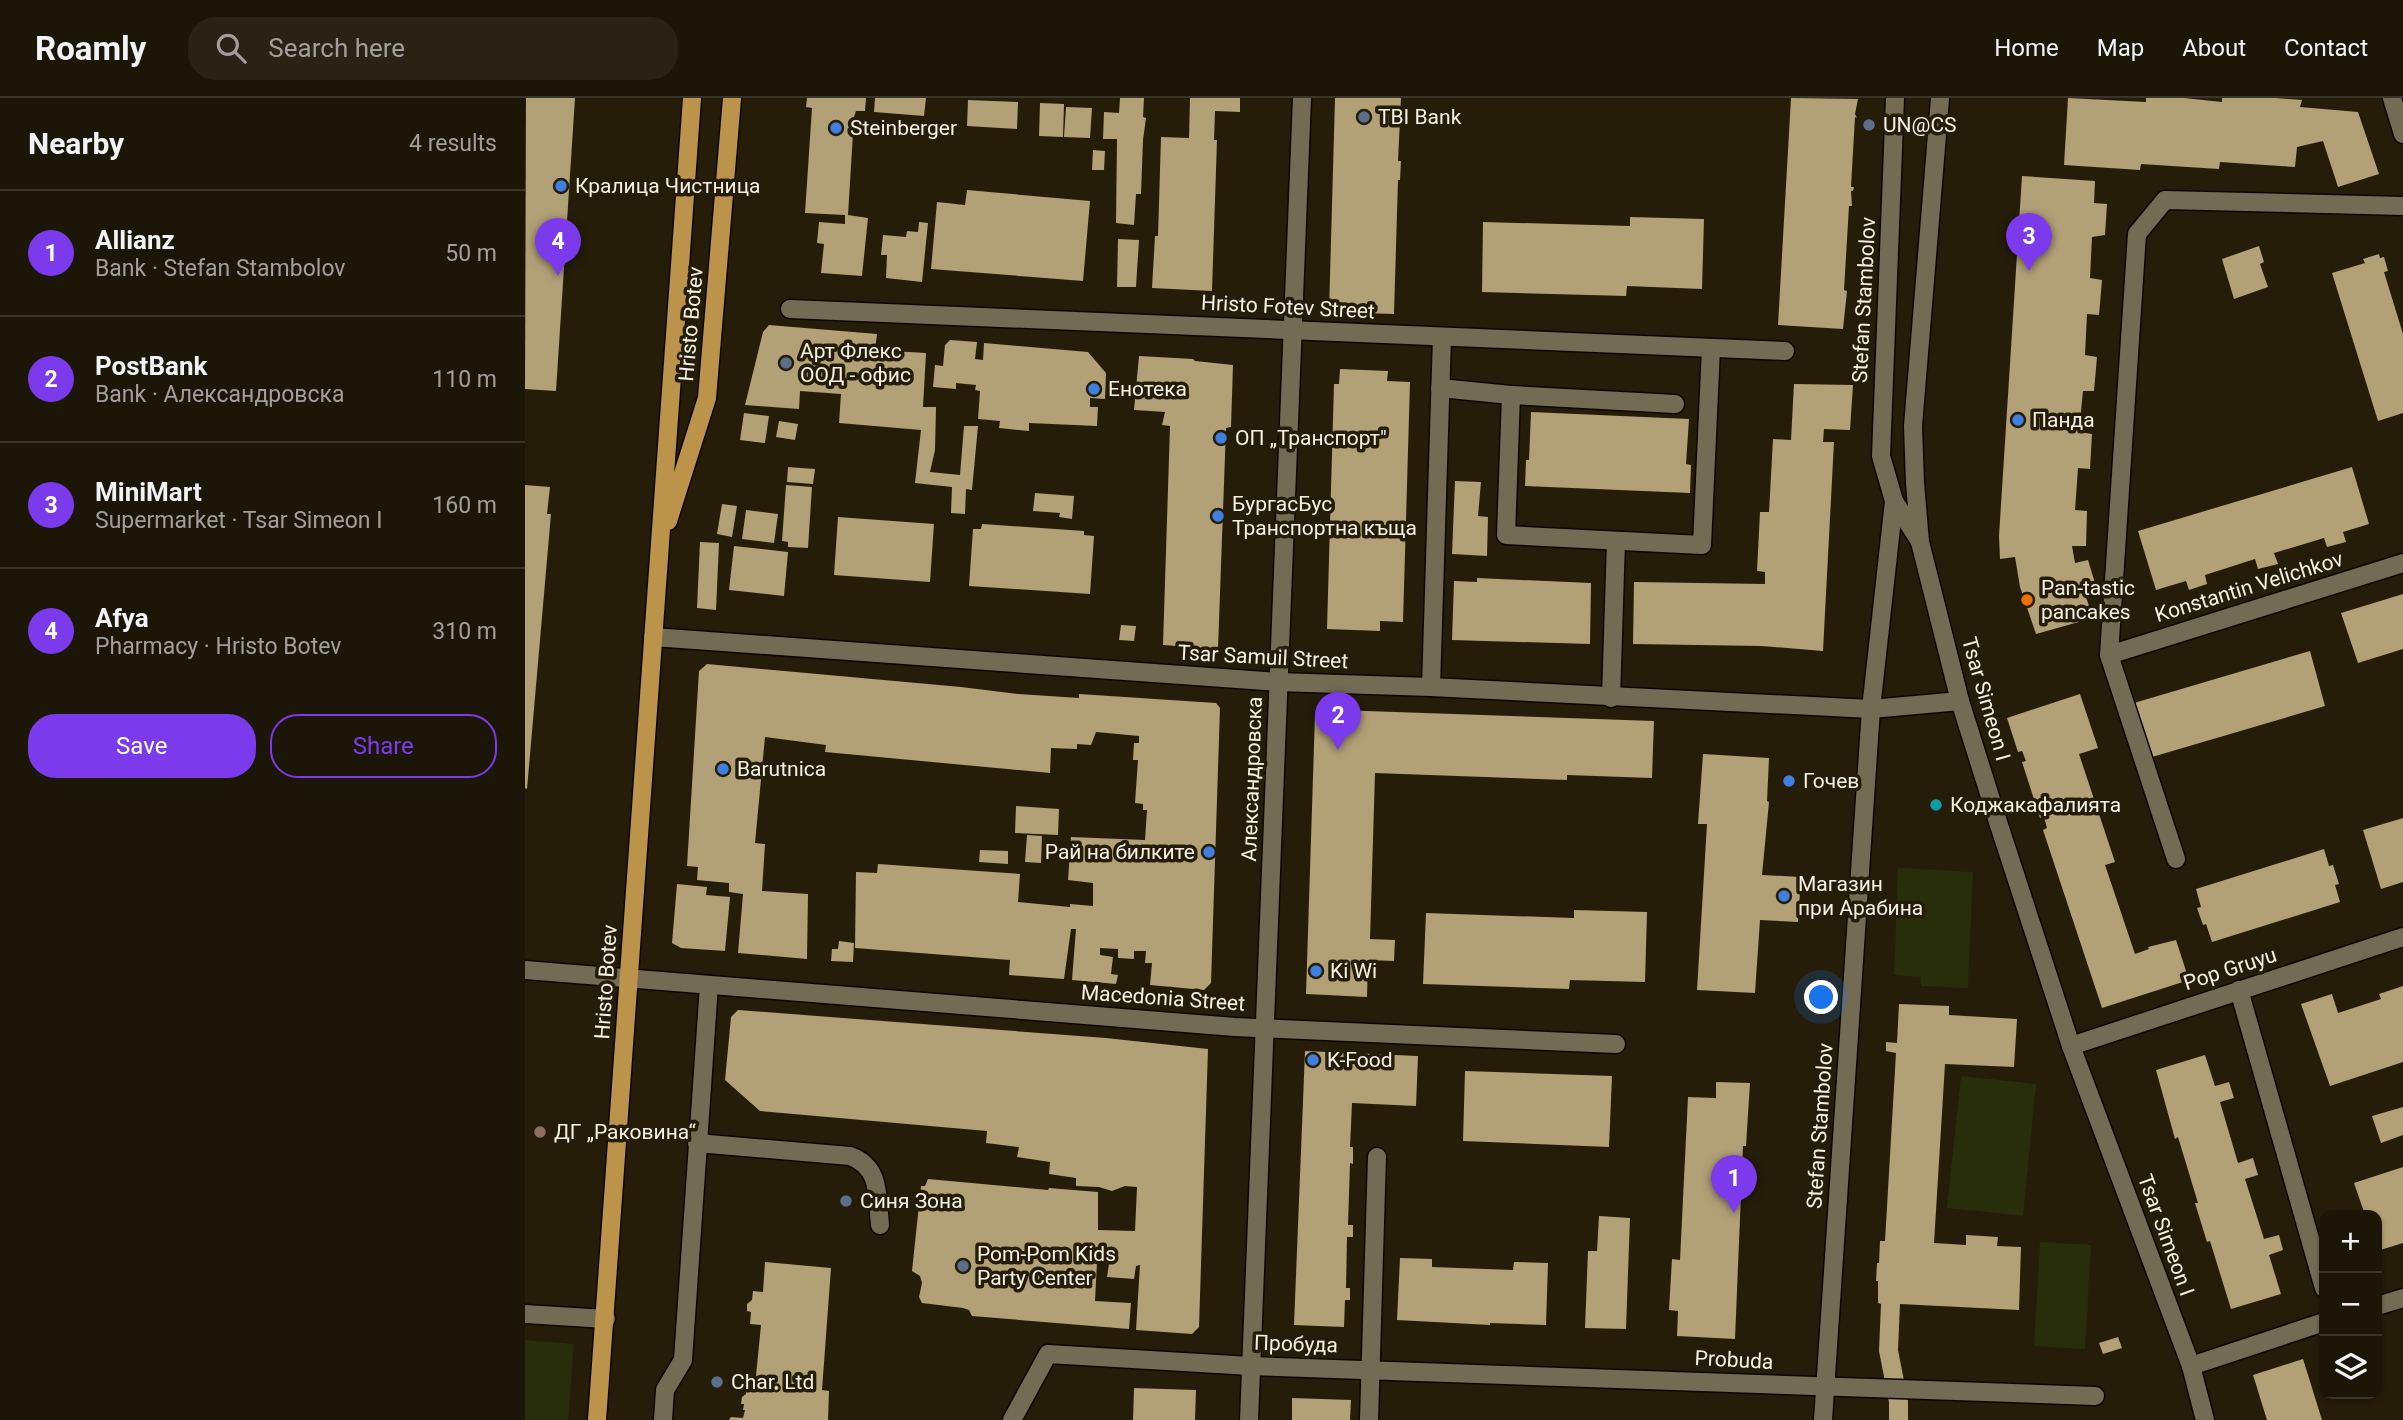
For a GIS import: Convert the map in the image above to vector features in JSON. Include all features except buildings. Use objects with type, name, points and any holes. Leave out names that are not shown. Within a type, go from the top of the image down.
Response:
[{"type":"main road","name":"Hristo Botev","points":[[597,1420],[692,98]]},
{"type":"main road","name":"Hristo Botev","points":[[659,547],[708,398],[732,98]]},
{"type":"street","name":"Александровска","points":[[1249,1420],[1302,98]]},
{"type":"street","name":"Stefan Stambolov","points":[[1895,98],[1881,456],[1894,501],[1920,542]]},
{"type":"street","name":"Tsar Simeon I","points":[[1940,98],[1913,426],[1920,542],[1960,701],[2071,1046],[2191,1366],[2206,1420]]},
{"type":"street","points":[[2392,98],[2403,134]]},
{"type":"street","points":[[2176,859],[2109,655],[2137,234],[2165,200],[2403,206]]},
{"type":"street","name":"Hristo Fotev Street","points":[[790,309],[1785,351]]},
{"type":"street","points":[[1431,687],[1442,337]]},
{"type":"street","points":[[1511,395],[1506,535],[1702,545],[1711,348]]},
{"type":"street","points":[[1440,388],[1511,395],[1675,404]]},
{"type":"street","name":"Stefan Stambolov","points":[[1823,1420],[1871,709],[1894,501]]},
{"type":"street","points":[[1611,698],[1616,541]]},
{"type":"street","name":"Konstantin Velichkov","points":[[2109,655],[2403,563]]},
{"type":"street","name":"Tsar Samuil Street","points":[[653,637],[1278,682],[1871,709],[1960,701]]},
{"type":"street","name":"Pop Gruyu","points":[[2071,1046],[2403,937]]},
{"type":"street","points":[[525,970],[629,977]]},
{"type":"street","name":"Macedonia Street","points":[[629,977],[1264,1028],[1616,1044]]},
{"type":"street","points":[[663,1420],[665,1390],[683,1360],[709,985]]},
{"type":"street","points":[[2239,990],[2320,1273]]},
{"type":"street","points":[[697,1143],[850,1156],[861,1160],[873,1174],[880,1225]]},
{"type":"street","points":[[1370,1420],[1377,1157]]},
{"type":"street","points":[[2382,1304],[2403,1298]]},
{"type":"street","points":[[525,1314],[605,1319]]},
{"type":"street","points":[[2191,1366],[2319,1324]]},
{"type":"street","name":"Пробуда","points":[[1012,1420],[1048,1354],[1251,1366],[1370,1369]]},
{"type":"street","name":"Probuda","points":[[1370,1369],[2095,1396]]},
{"type":"green space","points":[[1898,868],[1973,872],[1968,988],[1921,986],[1921,977],[1894,975]]},
{"type":"green space","points":[[1961,1076],[2036,1084],[2023,1216],[1947,1208]]},
{"type":"green space","points":[[2040,1242],[2091,1245],[2085,1349],[2034,1346]]},
{"type":"green space","points":[[525,1340],[574,1344],[568,1420],[525,1420]]},
{"type":"place","name":"TBI Bank","points":[[1364,117]]},
{"type":"place","name":"UN@CS","points":[[1869,125]]},
{"type":"place","name":"Steinberger","points":[[836,128]]},
{"type":"place","name":"Кралица Чистница","points":[[561,186]]},
{"type":"place","name":"MiniMart","points":[[2029,271]]},
{"type":"place","name":"Afya","points":[[558,276]]},
{"type":"place","name":"Арт Флекс ООД - офис","points":[[786,363]]},
{"type":"place","name":"Енотека","points":[[1094,389]]},
{"type":"place","name":"Панда","points":[[2018,420]]},
{"type":"place","name":"ОП „Транспорт\"","points":[[1221,438]]},
{"type":"place","name":"БургасБус Транспортна къща","points":[[1218,516]]},
{"type":"place","name":"Pan-tastic pancakes","points":[[2027,600]]},
{"type":"place","name":"PostBank","points":[[1338,750]]},
{"type":"place","name":"Barutnica","points":[[723,769]]},
{"type":"place","name":"Гочев","points":[[1789,781]]},
{"type":"place","name":"Коджакафалията","points":[[1936,805]]},
{"type":"place","name":"Рай на билките","points":[[1209,852]]},
{"type":"place","name":"Магазин при Арабина","points":[[1784,896]]},
{"type":"place","name":"Ki Wi","points":[[1316,971]]},
{"type":"place","name":"K-Food","points":[[1313,1060]]},
{"type":"place","name":"ДГ „Раковина“","points":[[540,1132]]},
{"type":"place","name":"Синя Зона","points":[[846,1201]]},
{"type":"place","name":"Allianz","points":[[1734,1213]]},
{"type":"place","name":"Pom-Pom Kids Party Center","points":[[963,1266]]},
{"type":"place","name":"Char. Ltd","points":[[717,1382]]}]
